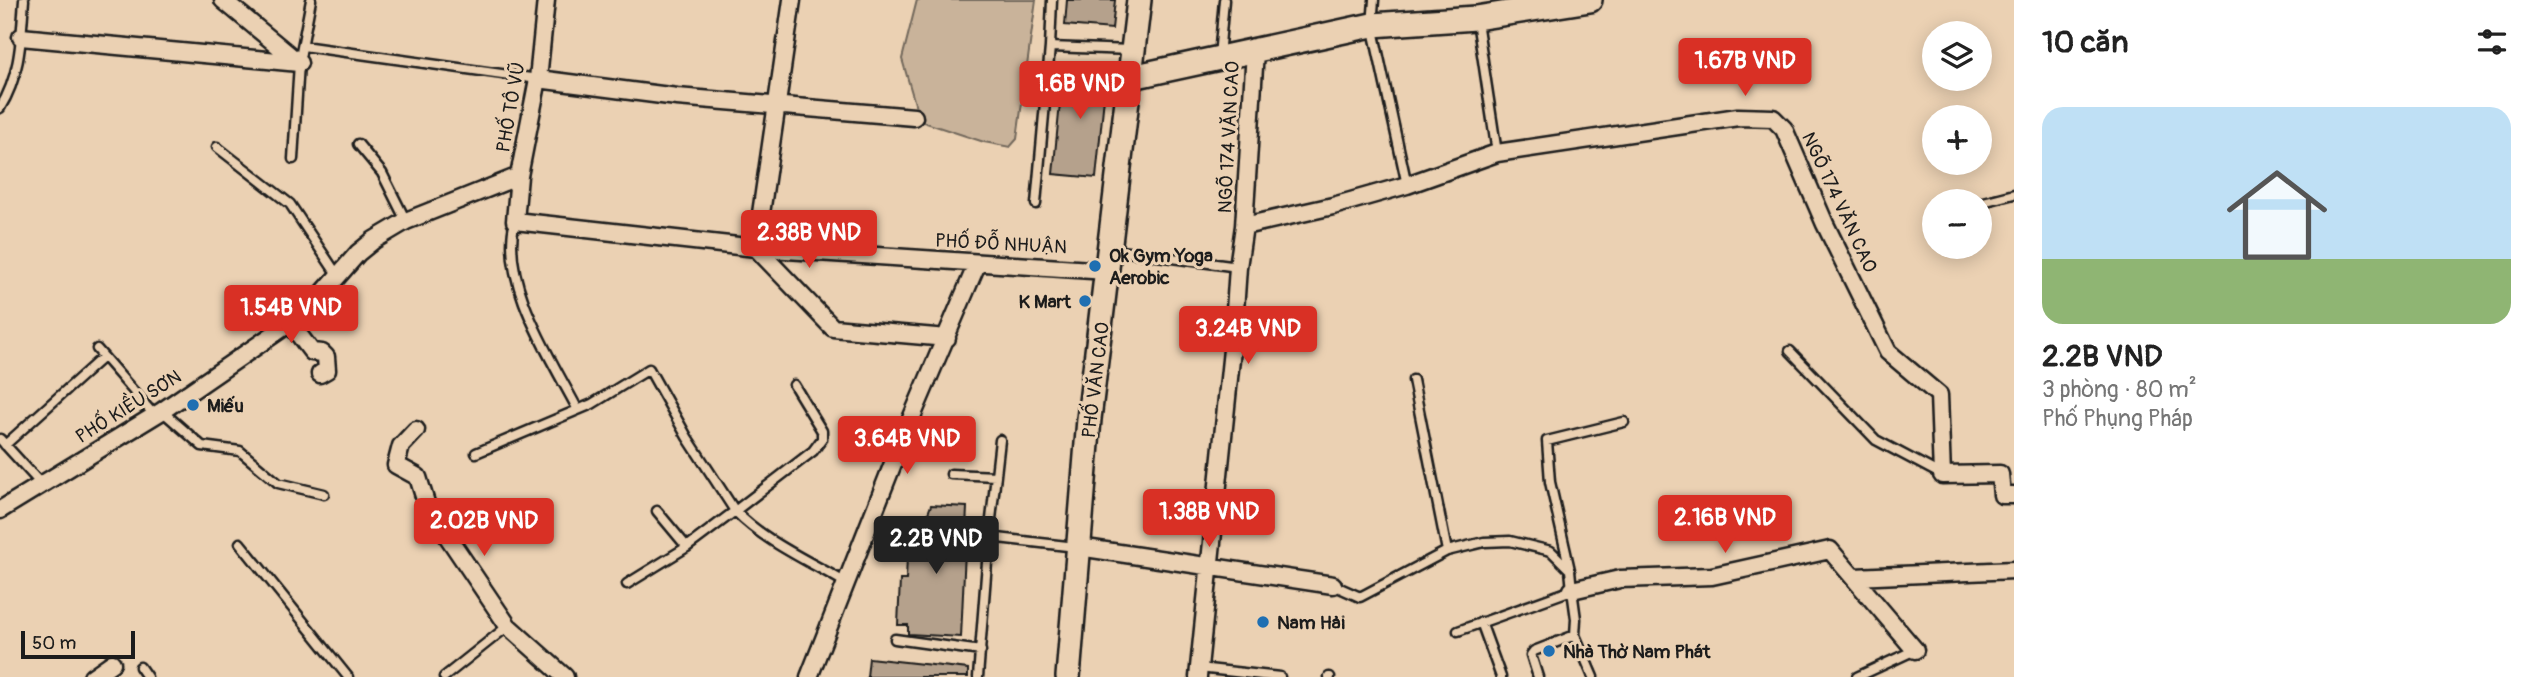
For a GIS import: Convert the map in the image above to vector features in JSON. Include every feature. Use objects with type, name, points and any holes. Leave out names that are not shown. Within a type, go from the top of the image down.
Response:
[{"type":"street","points":[[223,0],[299,62]]},
{"type":"street","name":"PHỐ TÔ VŨ","points":[[515,221],[519,176],[538,79],[546,0]]},
{"type":"street","points":[[792,0],[756,248],[833,328],[947,338]]},
{"type":"street","name":"PHỐ VĂN CAO","points":[[1068,677],[1089,419],[1132,77],[1139,0]]},
{"type":"street","points":[[1132,77],[1372,25],[1476,18],[1583,1]]},
{"type":"street","points":[[22,37],[299,62]]},
{"type":"street","name":"NGÕ 174 VĂN CAO","points":[[1198,672],[1244,226],[1255,51]]},
{"type":"street","points":[[538,79],[777,107],[914,117]]},
{"type":"street","name":"NGÕ 174 VĂN CAO","points":[[1244,226],[1333,206],[1407,185],[1497,153],[1738,117],[1773,118],[1784,129],[1825,224],[1888,352],[1939,395],[1942,475]]},
{"type":"street","name":"PHỐ KIỀU SƠN","points":[[0,510],[159,413],[290,323],[317,300],[366,247],[406,221],[519,176]]},
{"type":"street","name":"PHỐ ĐỖ NHUẬN","points":[[515,221],[756,248],[977,264],[1109,261]]},
{"type":"street","points":[[809,677],[905,433],[977,264]]},
{"type":"street","points":[[290,323],[312,352],[322,353],[326,357],[327,370],[320,374]]},
{"type":"street","points":[[416,430],[401,446],[396,465],[418,477],[427,506],[508,626],[565,677]]},
{"type":"street","points":[[1942,475],[2000,474],[2002,495],[2014,495]]},
{"type":"street","points":[[1079,547],[1333,585]]},
{"type":"street","points":[[1572,590],[1620,579],[1712,576],[1830,550],[1915,650]]},
{"type":"street","points":[[1854,577],[2014,570]]},
{"type":"street","points":[[92,677],[112,663]]},
{"type":"lane","points":[[0,108],[18,68],[24,0]]},
{"type":"lane","points":[[293,159],[299,62],[311,0]]},
{"type":"lane","points":[[1036,204],[1052,0]]},
{"type":"lane","points":[[1219,60],[1224,0]]},
{"type":"lane","points":[[1374,0],[1372,25],[1407,185]]},
{"type":"lane","points":[[1476,18],[1497,153]]},
{"type":"lane","points":[[303,46],[538,79]]},
{"type":"lane","points":[[1050,47],[1134,50]]},
{"type":"lane","points":[[358,144],[382,173],[406,221]]},
{"type":"lane","points":[[217,147],[290,204],[338,276]]},
{"type":"lane","points":[[1992,200],[2014,194]]},
{"type":"lane","points":[[515,221],[511,247],[522,295],[535,327],[578,410]]},
{"type":"lane","points":[[1109,261],[1238,267]]},
{"type":"lane","points":[[1790,351],[1876,440],[1942,475]]},
{"type":"lane","points":[[42,485],[3,442],[100,353],[159,413],[202,446],[240,451],[278,483],[324,494]]},
{"type":"lane","points":[[476,453],[593,404],[649,369],[687,437],[735,511],[747,524],[846,583]]},
{"type":"lane","points":[[1413,380],[1447,551]]},
{"type":"lane","points":[[627,584],[687,547],[813,451],[822,439],[822,431],[794,385]]},
{"type":"lane","points":[[1593,677],[1575,635],[1576,619],[1570,570],[1550,482],[1547,441],[1624,422]]},
{"type":"lane","points":[[978,677],[1000,440]]},
{"type":"lane","points":[[951,474],[996,476]]},
{"type":"lane","points":[[657,511],[687,547]]},
{"type":"lane","points":[[989,537],[1079,547]]},
{"type":"lane","points":[[1333,585],[1360,597],[1447,551],[1484,542],[1510,541],[1551,551],[1570,570]]},
{"type":"lane","points":[[240,543],[348,677]]},
{"type":"lane","points":[[1458,631],[1572,590]]},
{"type":"lane","points":[[1481,622],[1501,677]]},
{"type":"lane","points":[[444,677],[508,626]]},
{"type":"lane","points":[[1538,677],[1532,663],[1531,655],[1534,651],[1575,635]]},
{"type":"lane","points":[[895,639],[981,651]]},
{"type":"lane","points":[[1857,677],[1915,650]]},
{"type":"lane","points":[[140,667],[147,677]]},
{"type":"lane","points":[[1198,672],[1280,677]]},
{"type":"shaded area","points":[[917,0],[1036,0],[1017,139],[1010,147],[984,142],[920,121],[902,59]]},
{"type":"building","points":[[1067,0],[1115,0],[1112,29],[1065,25]]},
{"type":"building","points":[[1064,63],[1107,67],[1096,178],[1053,174]]},
{"type":"building","points":[[931,505],[967,507],[961,637],[908,634],[908,625],[898,625],[900,580],[906,580],[907,556],[920,556],[921,533]]},
{"type":"building","points":[[869,658],[968,669],[968,677],[867,677]]},
{"type":"place","name":"Ok Gym Yoga Aerobic","points":[[1095,266]]},
{"type":"place","name":"K Mart","points":[[1085,301]]},
{"type":"place","name":"Miếu","points":[[193,405]]},
{"type":"place","name":"Nam Hải","points":[[1263,622]]},
{"type":"place","name":"Nhà Thờ Nam Phát","points":[[1549,651]]}]
